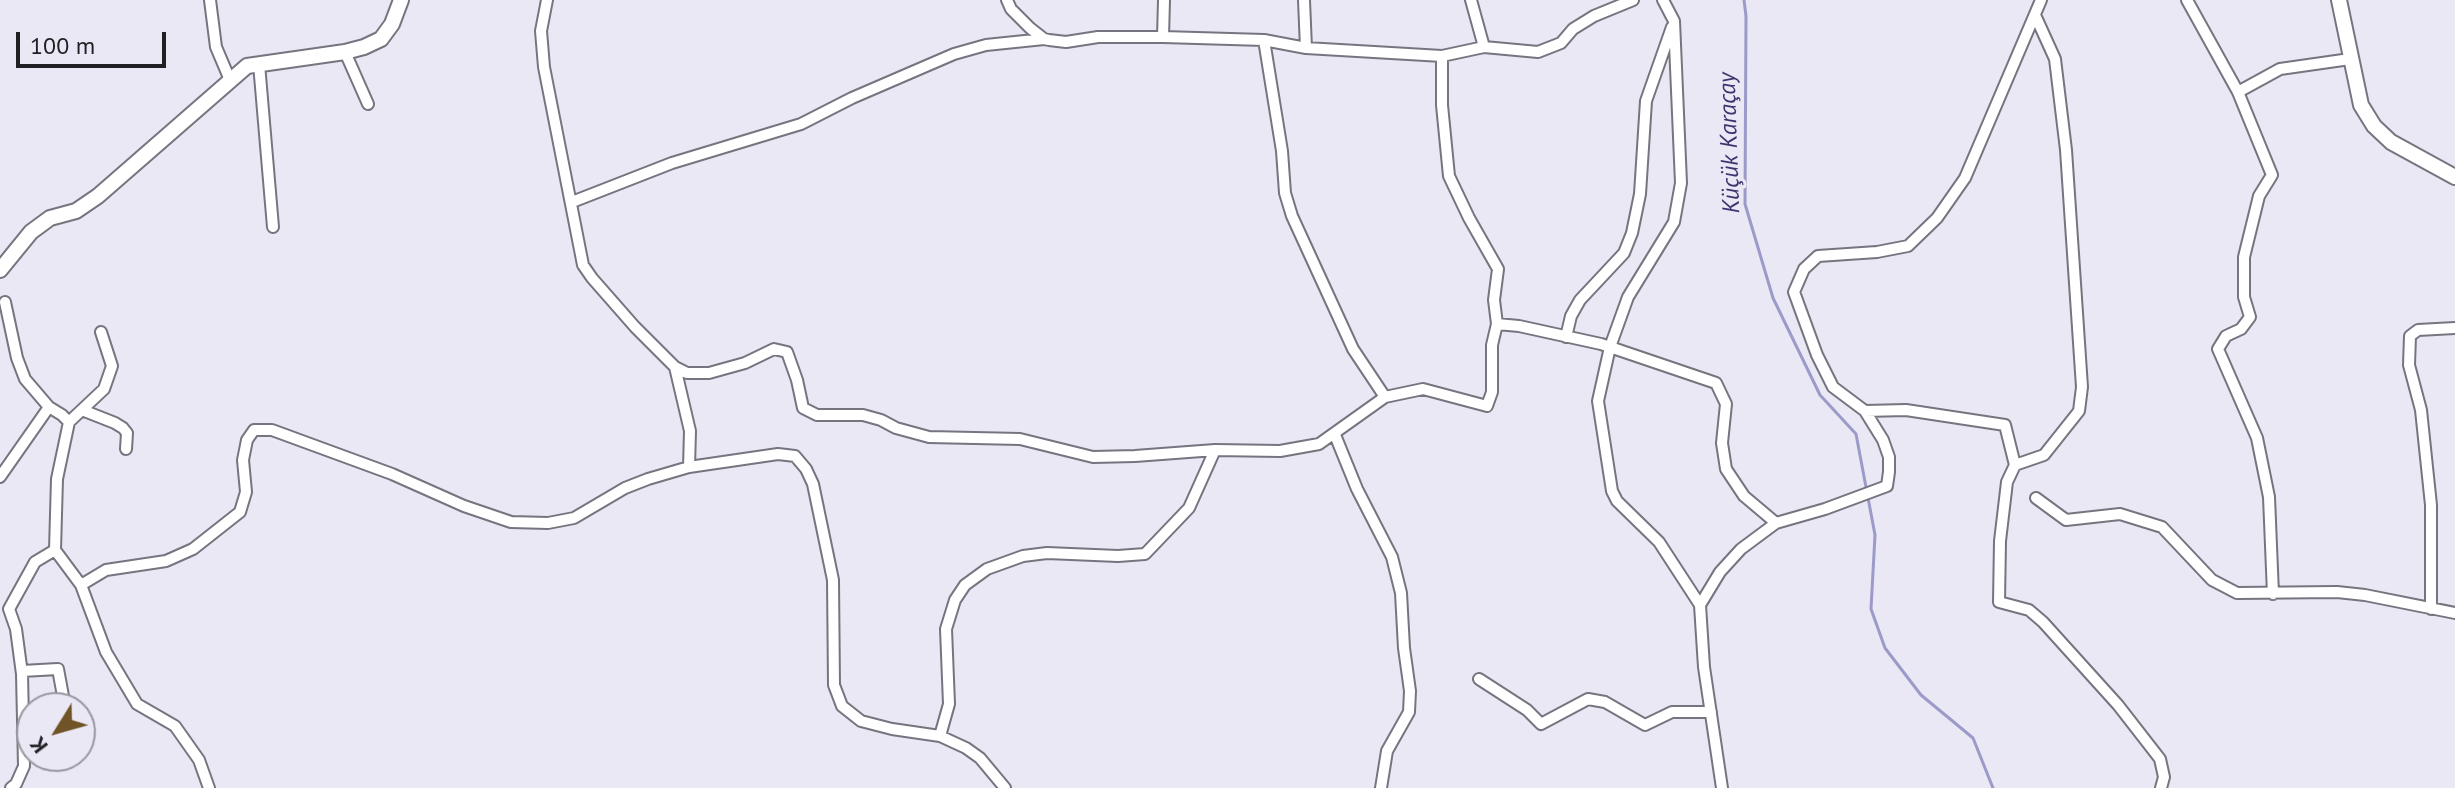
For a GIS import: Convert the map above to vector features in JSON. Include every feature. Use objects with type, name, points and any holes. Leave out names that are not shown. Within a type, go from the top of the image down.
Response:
[{"type":"street","points":[[210,0],[216,47],[230,80]]},
{"type":"street","points":[[0,270],[31,232],[50,218],[76,211],[98,196],[247,66],[364,47],[381,39],[392,24],[401,0]]},
{"type":"street","points":[[547,0],[541,31],[544,67],[583,265],[635,327],[675,367],[687,373],[709,373],[745,363],[774,349],[787,352],[803,408],[817,415],[863,415],[929,437],[1020,439],[1093,457],[1215,450],[1280,451],[1319,444],[1385,397],[1423,389],[1487,406],[1492,392],[1492,345],[1497,324],[1494,300],[1498,269],[1449,176],[1442,105],[1442,56]]},
{"type":"street","points":[[1007,0],[1011,9],[1044,39]]},
{"type":"street","points":[[1163,37],[1164,0]]},
{"type":"street","points":[[1304,0],[1306,48]]},
{"type":"street","points":[[1471,0],[1484,47]]},
{"type":"street","points":[[572,202],[672,163],[801,124],[852,98],[954,54],[986,45],[1044,39],[1066,42],[1098,37],[1163,37],[1264,40],[1306,48],[1442,56],[1484,47],[1538,52],[1561,43],[1573,29],[1594,16],[1633,0]]},
{"type":"street","points":[[1663,0],[1674,21],[1681,183],[1674,222],[1628,297],[1610,347],[1598,401],[1612,491],[1617,501],[1659,542],[1700,605],[1704,667],[1722,788]]},
{"type":"street","points":[[1700,605],[1720,572],[1741,549],[1776,523],[1887,486],[1889,457],[1883,440],[1865,411],[1833,387],[1817,355],[1794,292],[1804,269],[1818,256],[1877,252],[1908,246],[1937,218],[1965,178],[2041,0]]},
{"type":"street","points":[[2187,0],[2238,92],[2272,175],[2259,196],[2244,257],[2244,297],[2250,317],[2241,329],[2226,336],[2218,349],[2257,438],[2269,497],[2273,594]]},
{"type":"street","points":[[2339,0],[2361,105],[2374,126],[2391,142],[2455,177]]},
{"type":"street","points":[[2015,465],[2044,455],[2079,411],[2082,387],[2066,150],[2055,59],[2035,15]]},
{"type":"street","points":[[1566,337],[1571,316],[1580,300],[1624,253],[1632,233],[1640,194],[1646,101],[1674,21]]},
{"type":"street","points":[[1264,40],[1282,151],[1285,193],[1292,216],[1353,349],[1385,397]]},
{"type":"street","points":[[345,52],[368,104]]},
{"type":"street","points":[[2238,92],[2280,69],[2350,59]]},
{"type":"street","points":[[259,64],[273,227]]},
{"type":"street","points":[[5,302],[17,358],[25,379],[49,407],[69,422]]},
{"type":"street","points":[[1497,324],[1519,326],[1610,347],[1716,383],[1726,404],[1722,443],[1726,469],[1744,496],[1776,523]]},
{"type":"street","points":[[2431,609],[2431,505],[2421,410],[2409,365],[2410,336],[2418,330],[2455,328]]},
{"type":"street","points":[[101,332],[112,366],[104,389],[69,422],[57,479],[55,550],[81,585],[106,652],[137,704],[175,726],[199,760],[209,788]]},
{"type":"street","points":[[675,367],[690,431],[689,467]]},
{"type":"street","points":[[0,477],[49,407]]},
{"type":"street","points":[[82,410],[123,428],[127,433],[126,449]]},
{"type":"street","points":[[1865,411],[1906,410],[2005,425],[2015,465],[2007,482],[2000,541],[1999,602],[2029,610],[2043,622],[2118,705],[2160,759],[2164,777],[2161,788]]},
{"type":"street","points":[[81,585],[106,570],[166,561],[193,549],[240,512],[246,492],[243,460],[247,440],[254,430],[272,430],[511,522],[548,523],[574,518],[625,488],[689,467],[778,454],[795,456],[813,484],[833,580],[834,685],[842,706],[861,721],[940,736],[980,758],[1005,788]]},
{"type":"street","points":[[1335,435],[1357,489],[1392,557],[1401,593],[1410,691],[1409,712],[1387,751],[1381,788]]},
{"type":"street","points":[[940,736],[949,704],[946,629],[955,600],[965,585],[987,569],[1023,556],[1047,553],[1145,554],[1189,508],[1215,450]]},
{"type":"street","points":[[2036,498],[2066,520],[2120,514],[2162,527],[2212,580],[2237,593],[2337,592],[2455,613]]},
{"type":"street","points":[[11,788],[24,766],[22,671],[16,629],[9,609],[35,562],[55,550]]},
{"type":"street","points":[[22,671],[58,669],[62,692]]},
{"type":"street","points":[[1479,679],[1527,710],[1541,724],[1588,699],[1605,702],[1645,725],[1672,712],[1711,712]]},
{"type":"waterway","name":"Küçük Karaçay","points":[[1744,0],[1745,204],[1773,298],[1820,395],[1856,434],[1875,535],[1871,609],[1885,648],[1921,695],[1973,738],[1993,788]]}]
